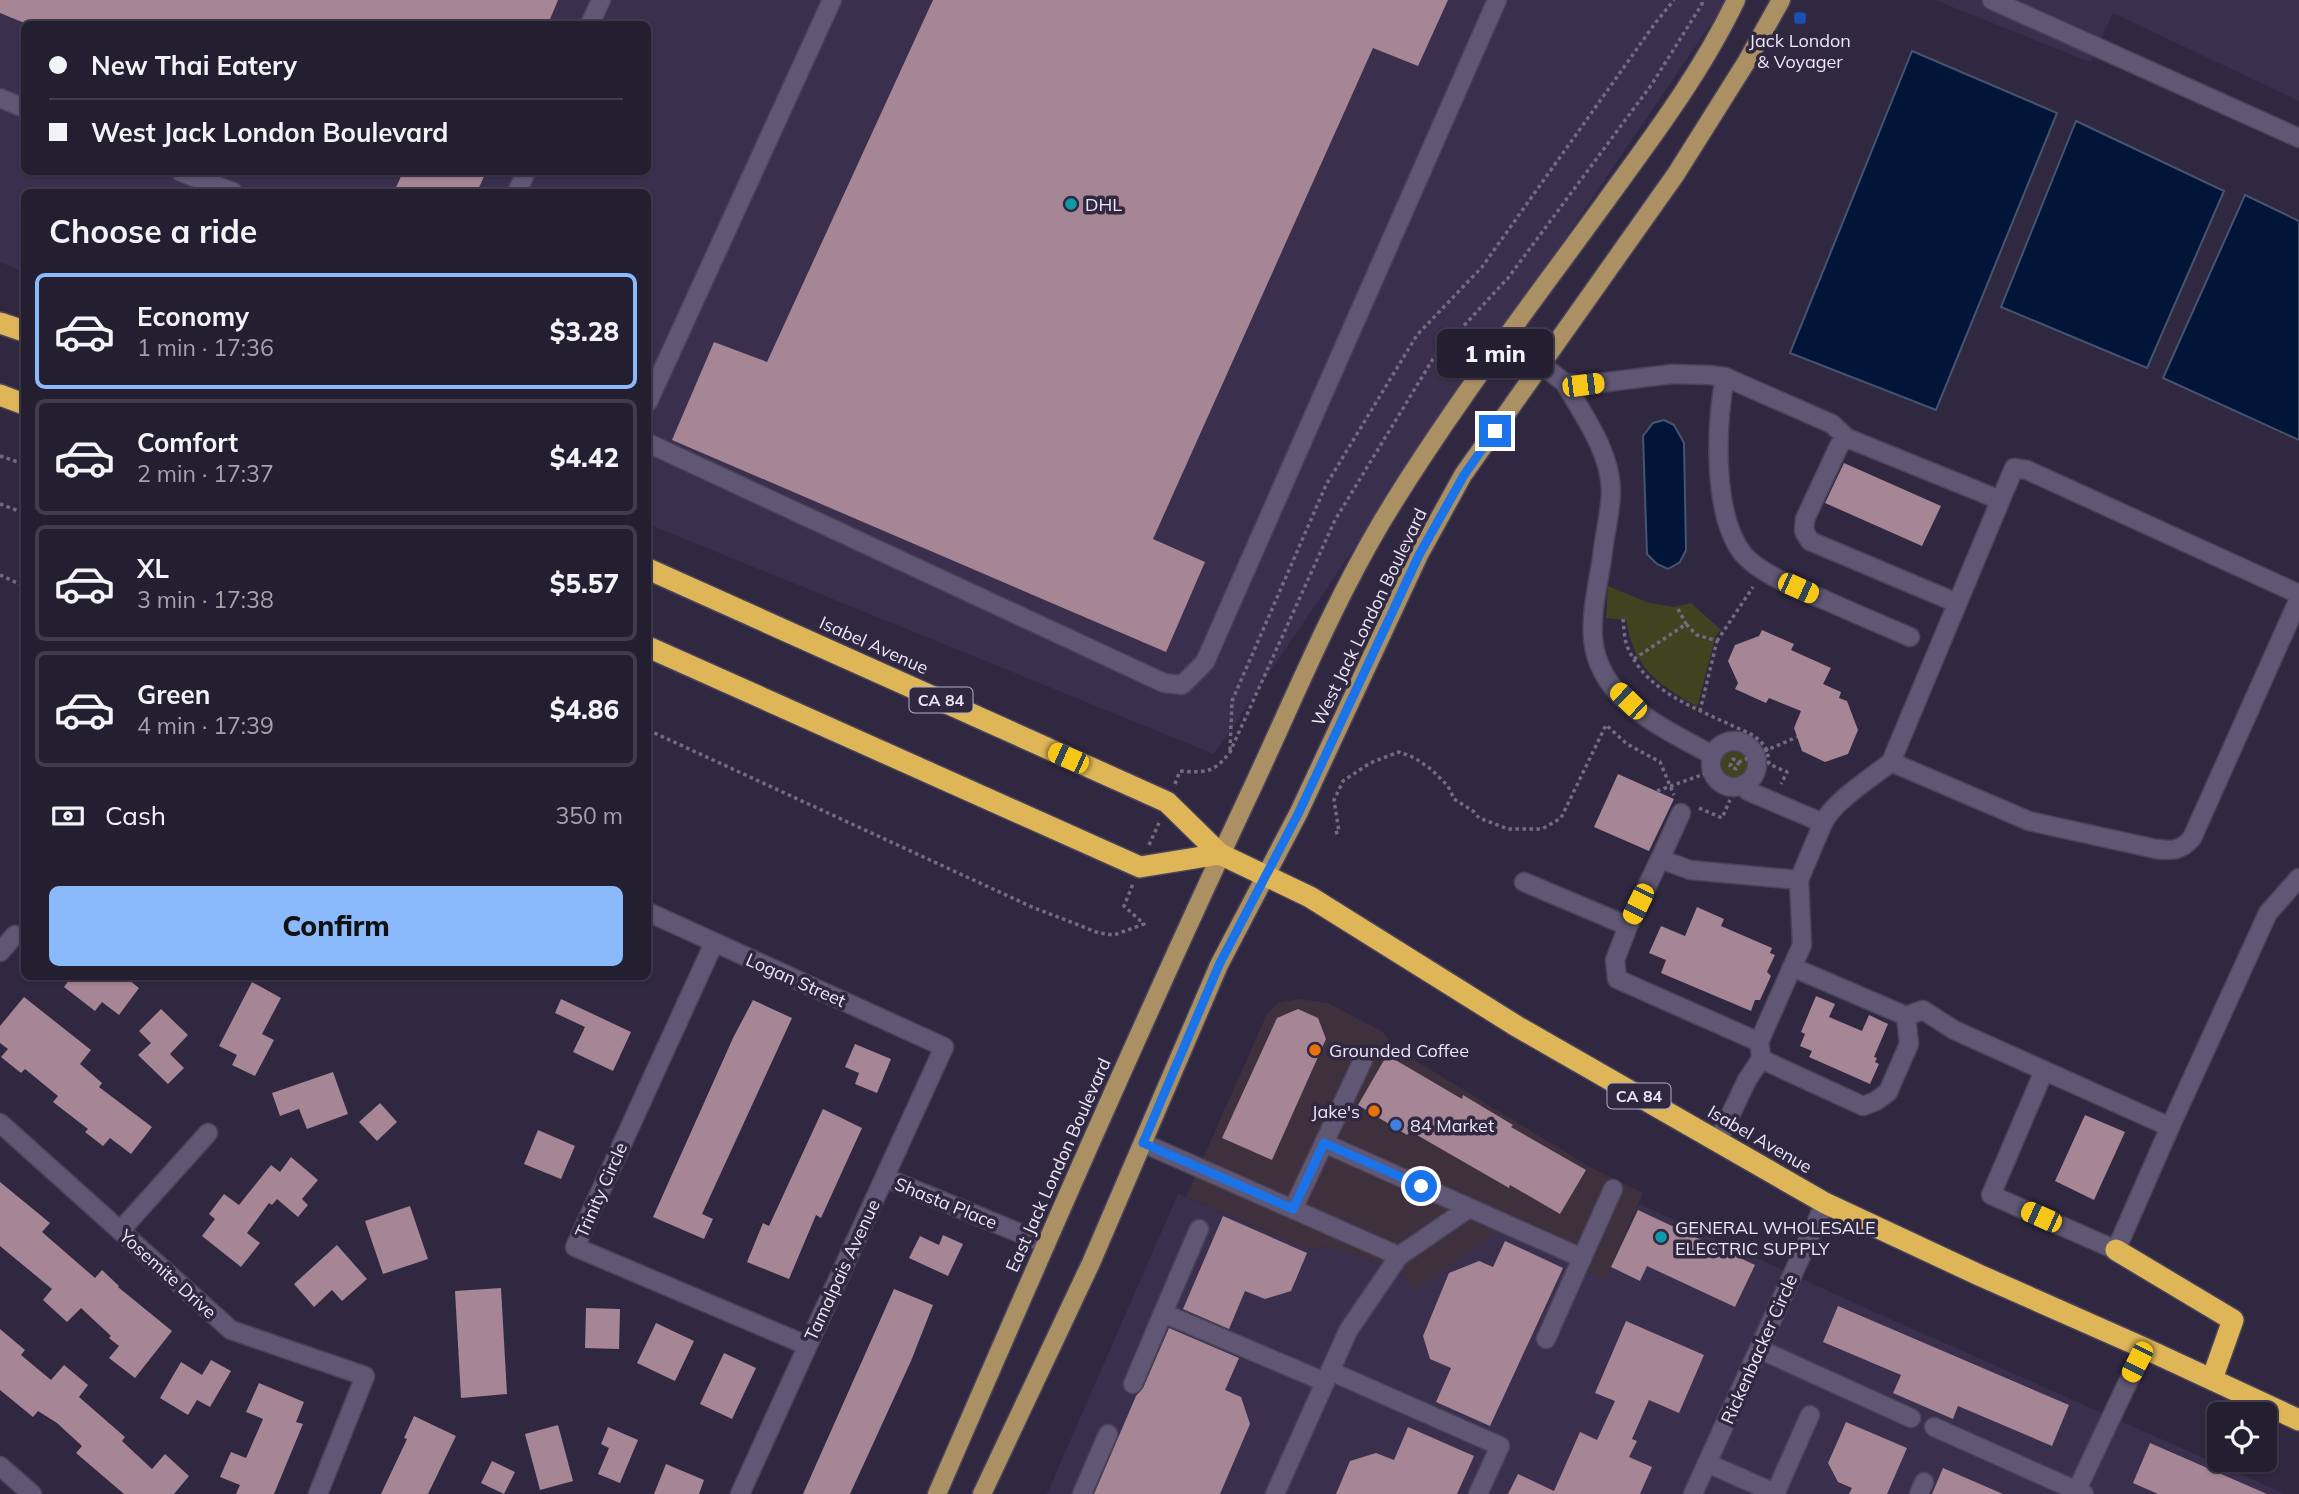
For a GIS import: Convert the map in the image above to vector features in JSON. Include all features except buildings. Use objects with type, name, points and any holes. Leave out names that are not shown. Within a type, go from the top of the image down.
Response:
[{"type":"highway","points":[[0,323],[21,330]]},
{"type":"highway","points":[[0,395],[21,403]]},
{"type":"highway","name":"Isabel Avenue","points":[[651,570],[1167,803],[1220,854],[1310,897],[1485,1007],[1825,1203],[2299,1420]]},
{"type":"highway","points":[[651,648],[1140,867],[1220,854]]},
{"type":"highway","points":[[2116,1250],[2233,1320],[2212,1380]]},
{"type":"main road","name":"West Jack London Boulevard","points":[[1220,854],[1339,597],[1382,521],[1434,438],[1661,126],[1715,43],[1736,0]]},
{"type":"main road","name":"West Jack London Boulevard","points":[[1265,876],[1299,812],[1419,555],[1464,475],[1676,174],[1747,61],[1781,0]]},
{"type":"main road","name":"East Jack London Boulevard","points":[[937,1494],[1045,1244],[1220,854]]},
{"type":"main road","points":[[982,1494],[1091,1263],[1219,965],[1265,876]]},
{"type":"street","points":[[591,21],[601,0]]},
{"type":"street","points":[[651,395],[832,0]]},
{"type":"street","points":[[651,444],[1164,682],[1182,685],[1205,662],[1497,0]]},
{"type":"street","points":[[1992,0],[2299,138]]},
{"type":"street","points":[[0,98],[21,107]]},
{"type":"street","points":[[189,175],[225,189]]},
{"type":"street","points":[[1507,338],[1565,383],[1599,443],[1607,468],[1611,489],[1593,637],[1597,660],[1609,683],[1640,714],[1712,763],[1718,781],[1739,785],[1823,822]]},
{"type":"street","points":[[1565,383],[1583,385],[1672,374],[1725,377],[1832,424],[1847,438],[2000,500]]},
{"type":"street","points":[[1725,377],[1719,407],[1718,465],[1728,528],[1744,555],[1776,579],[1910,637]]},
{"type":"street","points":[[1847,438],[1839,446],[1805,519],[1804,531],[1810,541],[1957,603]]},
{"type":"street","points":[[1718,1141],[1760,1050],[1802,945],[1799,880],[1823,822],[1826,816],[1852,793],[1891,762],[2014,468],[2027,470],[2299,596],[2192,838],[2184,848],[2170,851],[2156,849],[2029,821],[1891,762]]},
{"type":"street","points":[[1712,763],[1719,746],[1732,740],[1746,744],[1754,756],[1756,770],[1753,777],[1739,785]]},
{"type":"street","points":[[1685,806],[1628,926],[1615,960],[1617,979],[1760,1050],[1863,1106],[1888,1092],[1909,1044],[1906,1016]]},
{"type":"street","points":[[1660,859],[1690,870],[1799,880]]},
{"type":"street","points":[[2044,1070],[1991,1195],[2116,1250],[2268,913],[2299,878]]},
{"type":"street","points":[[1524,882],[1628,926]]},
{"type":"street","name":"Logan Street","points":[[651,913],[944,1047]]},
{"type":"street","points":[[0,952],[15,935]]},
{"type":"street","name":"Trinity Circle","points":[[714,943],[575,1247],[806,1345]]},
{"type":"street","points":[[1792,967],[1906,1016],[1923,1010],[1954,1030],[2171,1127]]},
{"type":"street","name":"Tamalpais Avenue","points":[[740,1494],[944,1047]]},
{"type":"street","points":[[1293,1209],[1363,1060]]},
{"type":"street","name":"Yosemite Drive","points":[[0,1124],[231,1330],[365,1377],[318,1494]]},
{"type":"street","points":[[120,1231],[208,1133]]},
{"type":"street","points":[[1143,1143],[1399,1255]]},
{"type":"street","points":[[1324,1143],[1582,1258]]},
{"type":"street","name":"Shasta Place","points":[[886,1178],[1045,1244]]},
{"type":"street","points":[[1546,1339],[1613,1189]]},
{"type":"street","name":"Rickenbacker Circle","points":[[1693,1494],[1825,1203]]},
{"type":"street","points":[[1275,1494],[1348,1331],[1399,1255],[1469,1208]]},
{"type":"street","points":[[1133,1384],[1199,1229]]},
{"type":"street","points":[[1163,1313],[1500,1446],[1478,1494]]},
{"type":"street","points":[[1934,1427],[2079,1493],[2144,1348]]},
{"type":"street","points":[[1759,1349],[1911,1418]]},
{"type":"street","points":[[1707,1463],[1776,1494],[1810,1415]]},
{"type":"street","points":[[1082,1494],[1108,1434]]},
{"type":"street","points":[[0,1466],[32,1494]]},
{"type":"path","points":[[1230,752],[1232,701],[1326,485],[1417,335],[1482,267],[1674,0]]},
{"type":"path","points":[[651,731],[1032,907],[1099,933],[1114,935],[1144,924],[1124,906],[1180,771],[1204,773],[1220,764],[1230,752],[1335,520],[1433,359],[1508,278],[1652,85],[1702,0]]},
{"type":"path","points":[[0,456],[21,463]]},
{"type":"path","points":[[0,504],[21,512]]},
{"type":"path","points":[[1700,711],[1717,641],[1765,570]]},
{"type":"path","points":[[0,575],[21,585]]},
{"type":"path","points":[[1678,609],[1686,624],[1697,635],[1717,641]]},
{"type":"path","points":[[1623,619],[1626,644],[1648,679],[1683,703],[1754,734],[1754,756]]},
{"type":"path","points":[[1634,659],[1686,624]]},
{"type":"path","points":[[1335,834],[1339,832],[1334,800],[1343,781],[1370,763],[1399,752],[1415,758],[1432,770],[1448,786],[1454,799],[1479,818],[1508,830],[1542,829],[1561,818],[1606,725],[1627,744],[1660,762],[1670,786],[1685,806],[1722,818],[1739,785]]},
{"type":"path","points":[[1657,791],[1712,763],[1730,766],[1733,759],[1754,756],[1797,737]]},
{"type":"path","points":[[1754,756],[1787,772],[1773,802]]},
{"type":"shaded area","points":[[0,0],[1727,0],[1214,754],[651,525],[651,189],[21,189],[21,271],[0,262]]},
{"type":"shaded area","points":[[1935,0],[2299,0],[2299,101],[2113,13],[2090,62]]},
{"type":"shaded area","points":[[1299,999],[1328,1003],[1383,1032],[1395,1048],[1588,1166],[1643,1193],[1605,1280],[1500,1229],[1416,1291],[1403,1276],[1359,1256],[1330,1247],[1310,1249],[1186,1197],[1267,1014],[1278,1003]]},
{"type":"shaded area","points":[[1178,1194],[1310,1249],[1330,1247],[1359,1256],[1403,1276],[1416,1291],[1500,1229],[1605,1280],[1639,1204],[2207,1459],[2207,1472],[2235,1472],[2285,1494],[1047,1494]]},
{"type":"green space","points":[[1608,586],[1649,603],[1674,607],[1691,603],[1721,630],[1716,635],[1697,707],[1649,673],[1635,651],[1626,620],[1606,618]]},
{"type":"green space","points":[[1735,749],[1745,753],[1749,763],[1745,773],[1735,777],[1725,773],[1721,763],[1725,753]]},
{"type":"water","points":[[1912,51],[2057,113],[1936,410],[1790,353]]},
{"type":"water","points":[[2076,121],[2224,191],[2147,368],[2001,307]]},
{"type":"water","points":[[2245,195],[2299,221],[2299,440],[2163,378]]},
{"type":"water","points":[[1664,420],[1674,425],[1684,443],[1686,550],[1680,562],[1668,569],[1657,564],[1647,554],[1643,436],[1653,423]]},
{"type":"place","name":"Jack London & Voyager","points":[[1800,18]]},
{"type":"place","name":"DHL","points":[[1071,204]]},
{"type":"place","name":"Grounded Coffee","points":[[1315,1050]]},
{"type":"place","name":"Jake's","points":[[1374,1111]]},
{"type":"place","name":"84 Market","points":[[1396,1125]]},
{"type":"place","name":"GENERAL WHOLESALE ELECTRIC SUPPLY","points":[[1661,1237]]},
{"type":"route","points":[[1421,1186],[1324,1143],[1293,1209],[1143,1143],[1219,965],[1299,812],[1419,555],[1464,475],[1495,431]]}]
